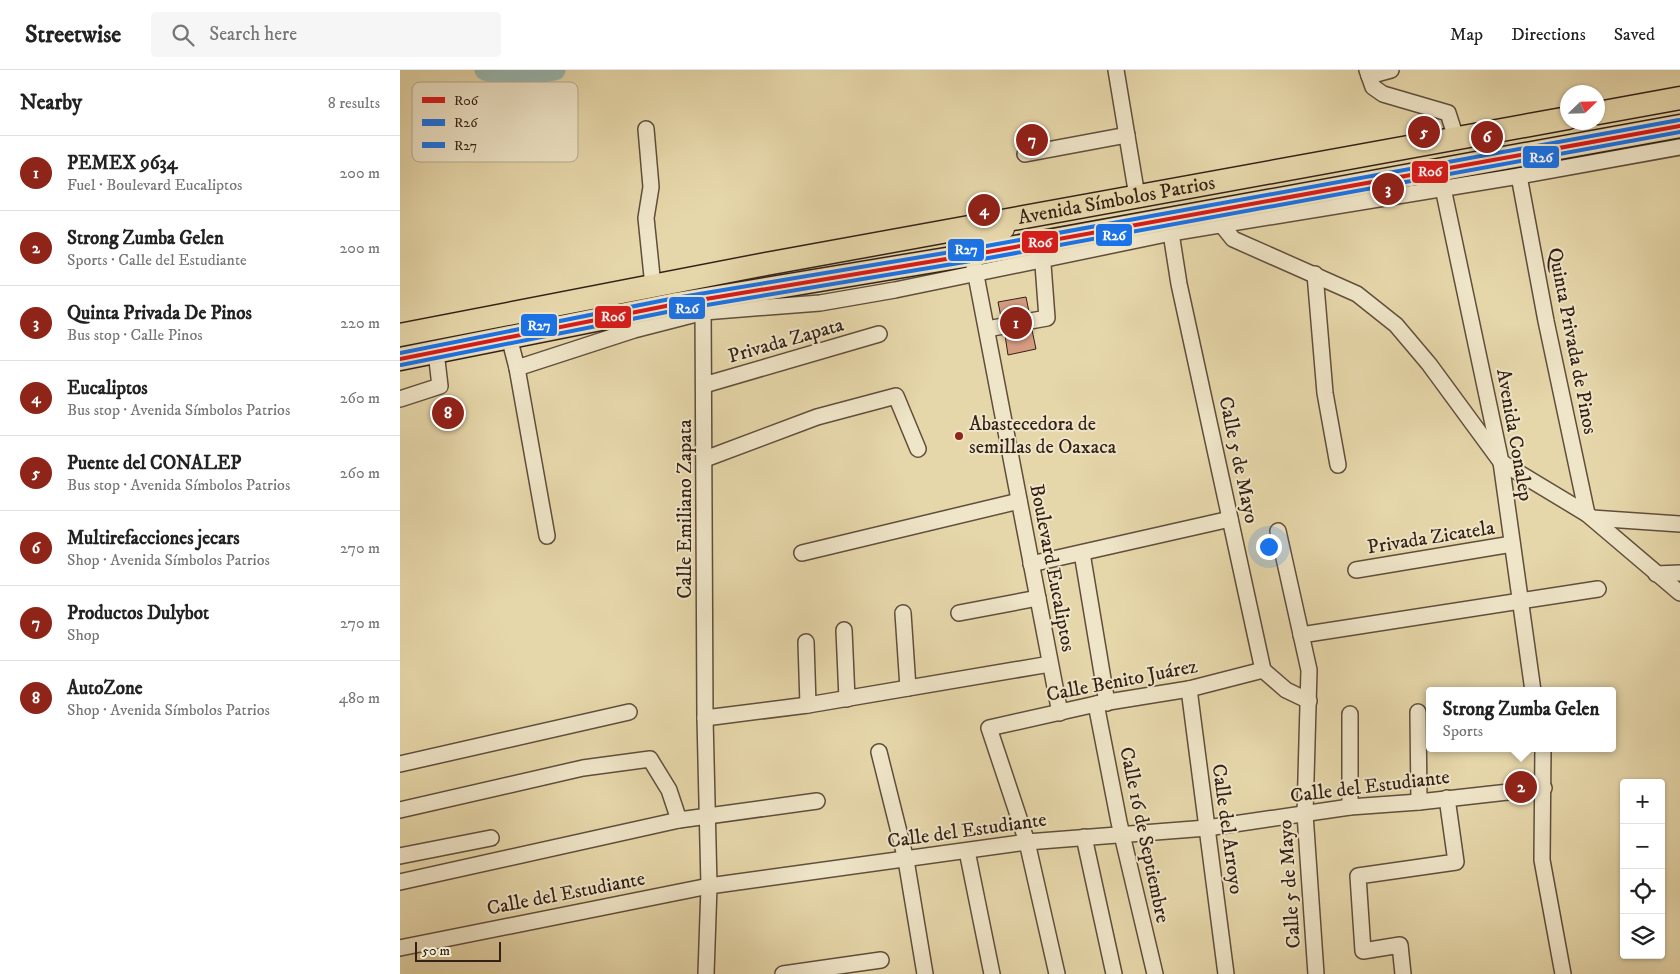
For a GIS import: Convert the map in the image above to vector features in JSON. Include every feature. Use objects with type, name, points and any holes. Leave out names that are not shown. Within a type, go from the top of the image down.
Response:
[{"type":"highway","points":[[1605,111],[1680,98]]},
{"type":"highway","name":"Avenida Símbolos Patrios","points":[[400,335],[1049,212],[1560,119]]},
{"type":"highway","name":"Avenida Símbolos Patrios","points":[[400,359],[509,337],[974,264],[1374,190],[1680,126]]},
{"type":"main road","points":[[974,264],[974,242],[977,237],[986,232],[1041,222],[1049,212]]},
{"type":"street","points":[[1116,70],[1137,196]]},
{"type":"street","points":[[1392,70],[1368,73],[1373,87],[1383,94],[1448,113],[1456,138]]},
{"type":"street","points":[[646,129],[651,187],[646,218],[653,286]]},
{"type":"street","points":[[1025,154],[1127,135]]},
{"type":"street","points":[[987,329],[1047,318],[1042,251],[1222,224],[1374,190],[1443,188],[1680,147]]},
{"type":"street","name":"Quinta Privada de Pinos","points":[[1519,176],[1546,321],[1590,516]]},
{"type":"street","name":"Avenida Conalep","points":[[1443,188],[1501,462],[1532,687]]},
{"type":"street","points":[[1222,224],[1233,239],[1357,294],[1396,325],[1440,378],[1501,462],[1590,516],[1680,593]]},
{"type":"street","name":"Calle 5 de Mayo","points":[[1171,233],[1179,284],[1263,670]]},
{"type":"street","name":"Boulevard Eucaliptos","points":[[974,264],[1060,712]]},
{"type":"street","points":[[1315,274],[1324,394],[1338,465]]},
{"type":"street","points":[[518,368],[704,306]]},
{"type":"street","name":"Calle Emiliano Zapata","points":[[704,306],[705,718],[708,886],[706,974]]},
{"type":"street","name":"Privada Zapata","points":[[704,385],[879,334]]},
{"type":"street","points":[[509,337],[518,368],[547,536]]},
{"type":"street","points":[[400,399],[440,386],[436,352]]},
{"type":"street","points":[[704,459],[817,417],[896,396],[918,449]]},
{"type":"street","points":[[802,553],[1019,501]]},
{"type":"street","points":[[1590,516],[1680,524]]},
{"type":"street","points":[[1031,564],[1230,519]]},
{"type":"street","name":"Calle 5 de Mayo","points":[[1278,531],[1309,670],[1305,814],[1316,974]]},
{"type":"street","name":"Privada Zicatela","points":[[1356,570],[1512,544]]},
{"type":"street","name":"Calle 16 de Septiembre","points":[[1082,553],[1101,704],[1122,835],[1155,974]]},
{"type":"street","points":[[1656,574],[1680,573]]},
{"type":"street","points":[[1301,635],[1598,589]]},
{"type":"street","points":[[959,613],[1038,598]]},
{"type":"street","points":[[903,613],[908,688]]},
{"type":"street","points":[[844,630],[847,699]]},
{"type":"street","points":[[806,642],[808,705]]},
{"type":"street","points":[[705,718],[847,699],[1050,664]]},
{"type":"street","points":[[1263,670],[1286,690],[1309,702]]},
{"type":"street","name":"Calle Benito Juárez","points":[[1027,842],[989,728],[1101,704],[1189,689],[1263,670]]},
{"type":"street","name":"Calle del Arroyo","points":[[1189,689],[1204,818],[1207,828],[1226,974]]},
{"type":"street","points":[[400,764],[629,712]]},
{"type":"street","points":[[1418,712],[1419,802]]},
{"type":"street","points":[[1350,714],[1350,807]]},
{"type":"street","points":[[879,752],[906,860],[925,974]]},
{"type":"street","points":[[1543,752],[1542,860],[1563,974]]},
{"type":"street","points":[[400,810],[583,768],[650,759],[669,790],[679,820]]},
{"type":"street","name":"Calle del Estudiante","points":[[400,948],[708,886],[1027,842],[1207,828],[1350,807],[1419,802],[1544,788]]},
{"type":"street","points":[[1403,974],[1400,945],[1363,951],[1358,876],[1456,862],[1448,798]]},
{"type":"street","points":[[400,882],[679,820],[817,801]]},
{"type":"street","points":[[1084,837],[1114,974]]},
{"type":"street","points":[[400,856],[491,838]]},
{"type":"street","points":[[1027,842],[1057,974]]},
{"type":"street","points":[[967,851],[992,974]]},
{"type":"street","points":[[783,974],[881,960]]},
{"type":"building","points":[[1026,297],[1029,312],[1001,317],[998,302]]},
{"type":"building","points":[[1032,330],[1036,349],[1008,355],[1005,335]]},
{"type":"waterway","points":[[485,70],[512,77],[555,70]]},
{"type":"transit line","name":"R27","points":[[400,353],[675,298],[981,247],[1679,120]]},
{"type":"transit line","name":"R06","points":[[400,359],[676,304],[982,253],[1680,126]]},
{"type":"transit line","name":"R26","points":[[401,365],[677,310],[983,259],[1680,132]]},
{"type":"place","name":"Puente del CONALEP","points":[[1424,132]]},
{"type":"place","name":"Multirefacciones jecars","points":[[1487,137]]},
{"type":"place","name":"Productos Dulybot","points":[[1032,140]]},
{"type":"place","name":"Quinta Privada De Pinos","points":[[1388,189]]},
{"type":"place","name":"Eucaliptos","points":[[984,210]]},
{"type":"place","name":"PEMEX 9634","points":[[1016,323]]},
{"type":"place","name":"AutoZone","points":[[448,413]]},
{"type":"place","name":"Abastecedora de semillas de Oaxaca","points":[[959,436]]},
{"type":"place","name":"Strong Zumba Gelen","points":[[1521,787]]}]
